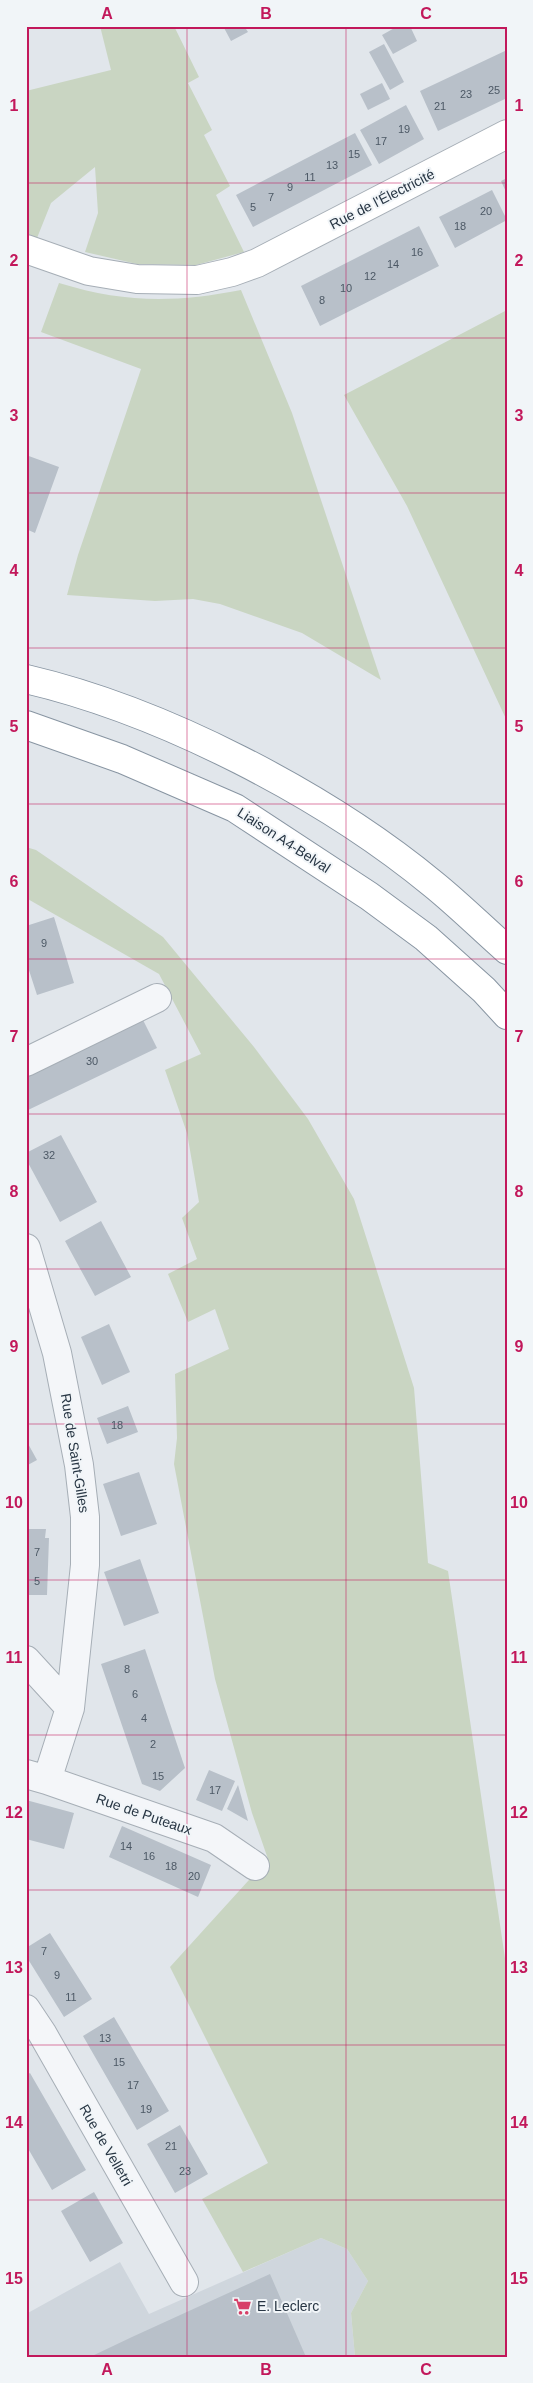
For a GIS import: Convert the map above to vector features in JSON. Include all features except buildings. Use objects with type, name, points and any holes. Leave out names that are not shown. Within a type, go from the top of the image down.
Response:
[{"type":"main road","name":"Rue de l'Électricité","points":[[26,249],[89,271],[137,279],[197,280],[232,272],[256,263],[507,134]]},
{"type":"main road","points":[[26,679],[114,706],[167,726],[224,751],[307,797],[375,841],[433,884],[507,950]]},
{"type":"main road","name":"Liaison A4-Belval","points":[[26,726],[122,759],[235,808],[369,896],[426,938],[484,990],[507,1015]]},
{"type":"street","points":[[26,1062],[157,998]]},
{"type":"street","name":"Rue de Saint-Gilles","points":[[26,1248],[57,1353],[79,1465],[85,1517],[85,1565],[70,1708],[37,1777]]},
{"type":"street","points":[[26,1660],[70,1708]]},
{"type":"street","name":"Rue de Puteaux","points":[[37,1777],[214,1838],[255,1866]]},
{"type":"street","name":"Rue de Velletri","points":[[26,2009],[42,2033],[184,2282]]},
{"type":"shaded area","points":[[321,2238],[347,2249],[368,2281],[351,2313],[355,2357],[26,2357],[26,2314],[120,2262],[149,2314]]},
{"type":"green space","points":[[100,26],[174,26],[199,77],[188,83],[212,130],[204,135],[230,186],[216,195],[244,252],[196,265],[137,264],[85,252],[98,213],[95,167],[51,203],[37,238],[26,235],[26,91],[111,70]]},
{"type":"green space","points":[[59,283],[105,294],[149,299],[193,297],[241,290],[292,413],[381,680],[302,633],[220,604],[193,599],[155,601],[67,595],[78,555],[141,369],[41,332]]},
{"type":"green space","points":[[507,310],[507,721],[407,506],[344,395]]},
{"type":"green space","points":[[26,847],[36,850],[163,937],[254,1047],[308,1119],[354,1199],[414,1388],[428,1563],[448,1571],[507,1972],[507,2357],[355,2357],[351,2313],[368,2281],[347,2249],[321,2238],[243,2272],[202,2199],[268,2163],[170,1967],[268,1859],[252,1813],[215,1679],[174,1464],[177,1438],[175,1374],[229,1349],[215,1309],[188,1322],[168,1274],[197,1259],[182,1218],[199,1202],[187,1133],[165,1070],[201,1054],[159,974],[26,898]]},
{"type":"place","name":"E. Leclerc","points":[[243,2306]]}]
